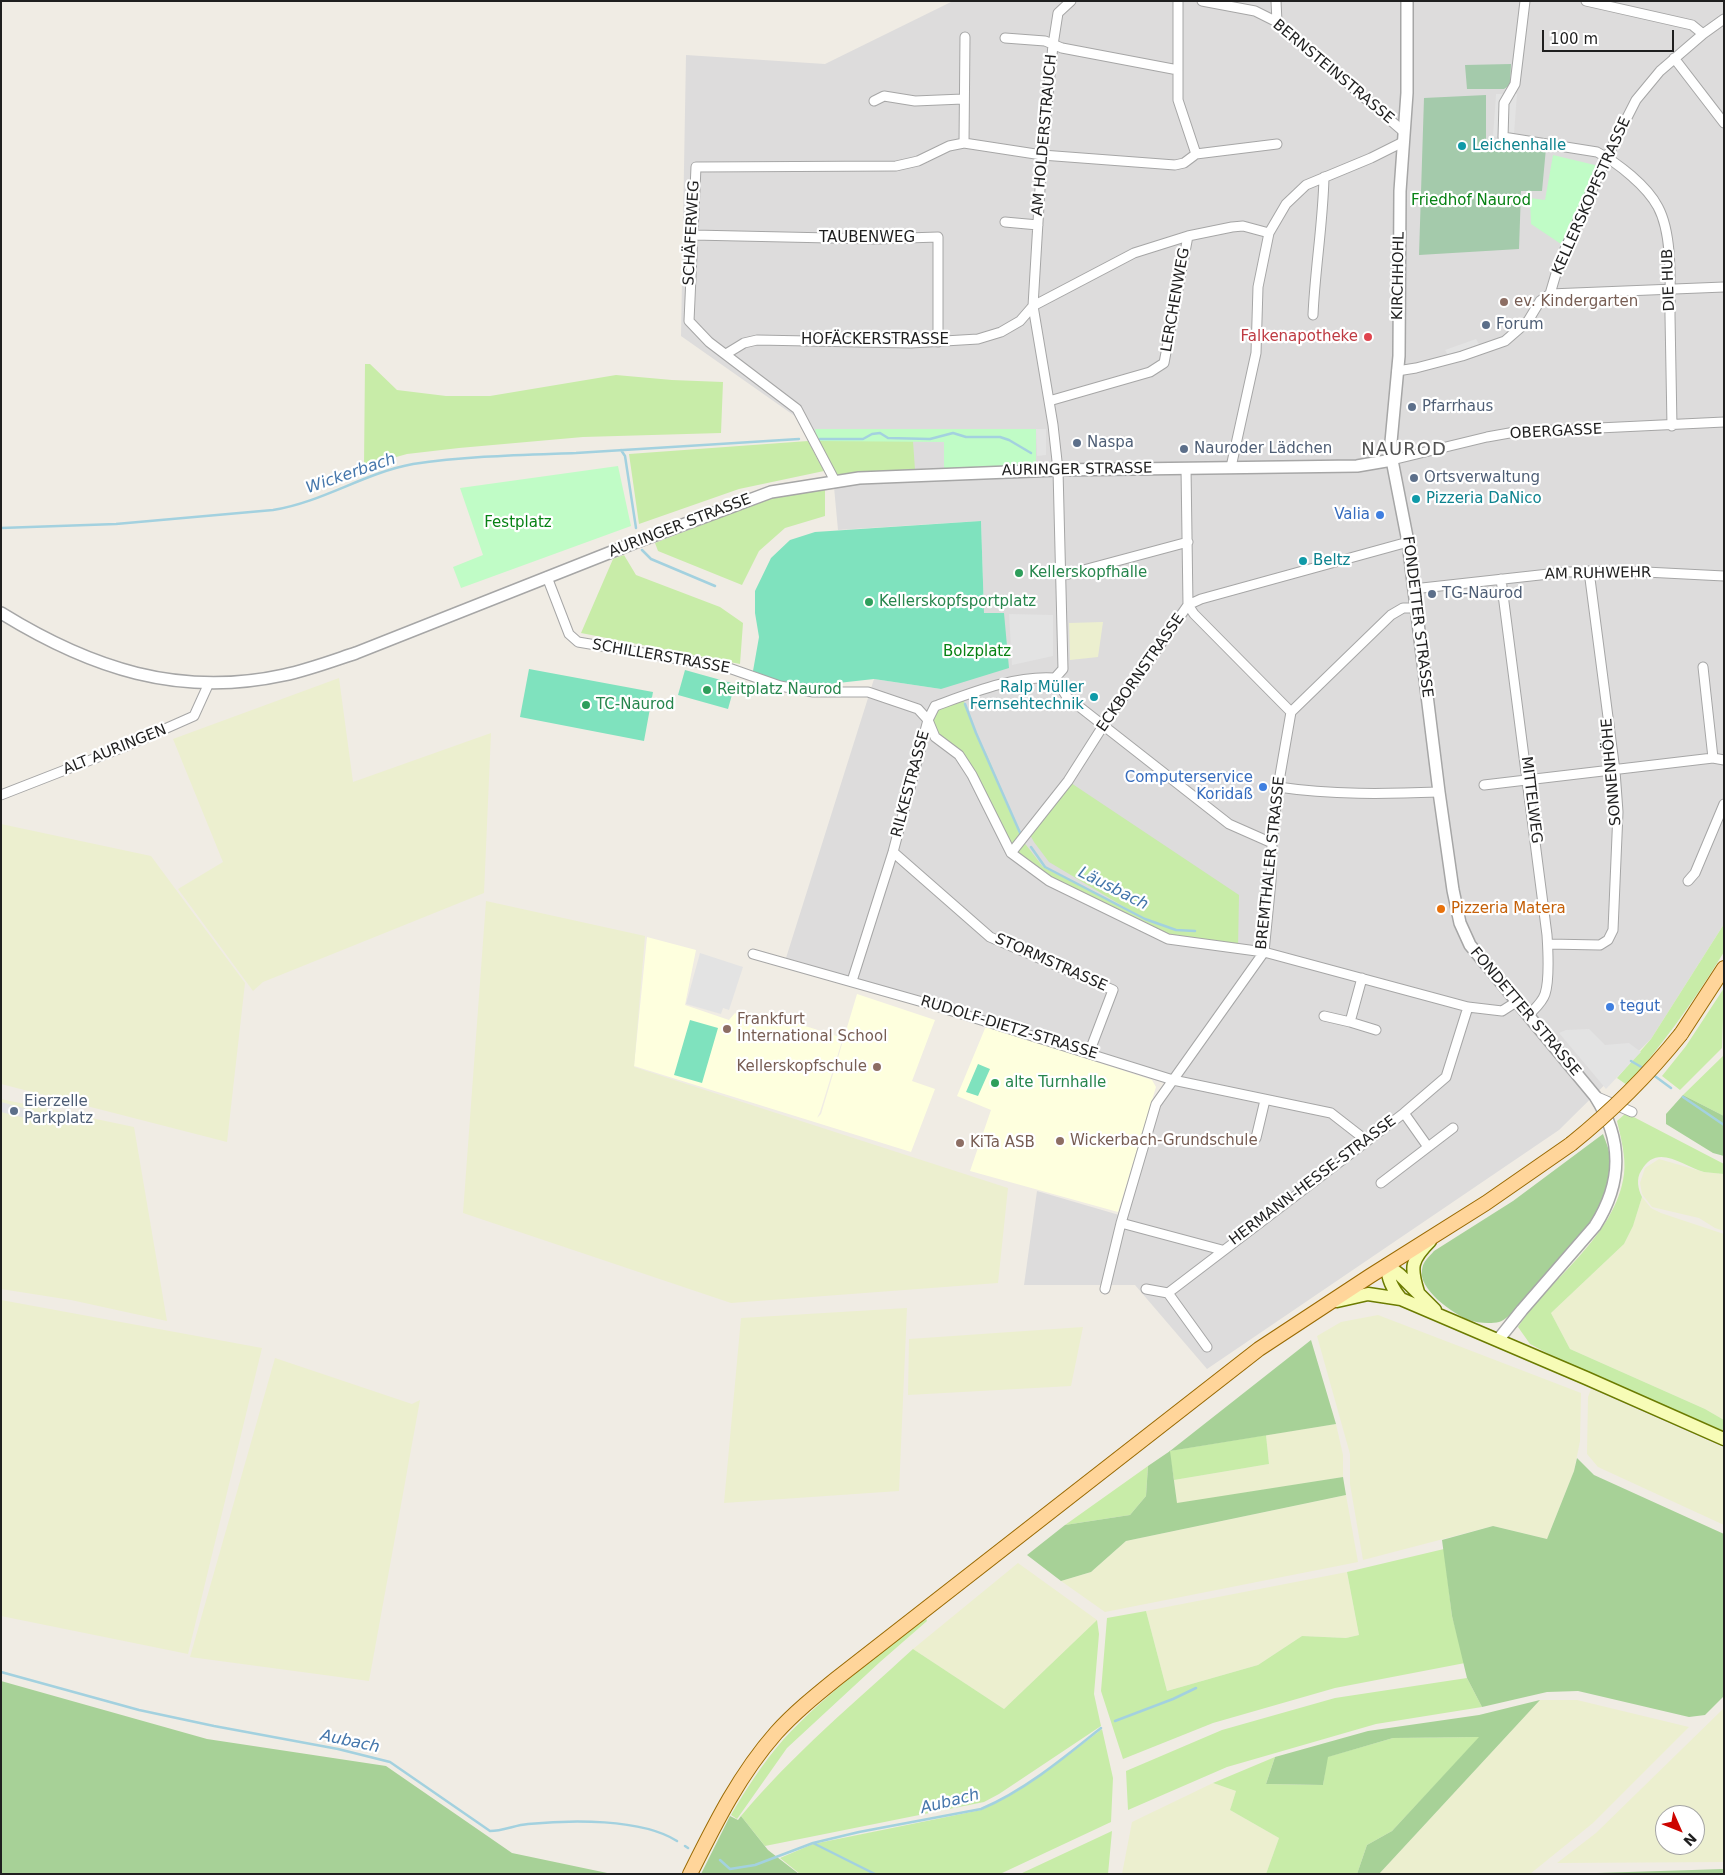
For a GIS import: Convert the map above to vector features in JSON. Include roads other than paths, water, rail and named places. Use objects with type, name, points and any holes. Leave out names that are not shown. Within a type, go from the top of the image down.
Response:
[{"type":"main road","points":[[690,1874],[738,1784],[777,1733],[804,1706],[1259,1349],[1486,1203],[1571,1144],[1641,1082],[1680,1034],[1724,968]]},
{"type":"main road","points":[[1419,1294],[1412,1272],[1413,1264],[1422,1250],[1442,1231]]},
{"type":"main road","points":[[1387,1265],[1400,1275],[1430,1306],[1447,1319]]},
{"type":"main road","points":[[1387,1265],[1388,1280],[1401,1299]]},
{"type":"main road","points":[[1327,1304],[1368,1294],[1401,1299],[1724,1439]]},
{"type":"street","name":"AM HOLDERSTRAUCH","points":[[1055,678],[1063,669],[1058,470],[1049,401],[1033,306],[1042,155],[1052,45],[1058,13],[1070,1]]},
{"type":"street","points":[[1178,1],[1178,100],[1196,154]]},
{"type":"street","name":"BERNSTEINSTRASSE","points":[[1202,1],[1255,11],[1277,22],[1404,137]]},
{"type":"street","points":[[1276,1],[1277,22]]},
{"type":"street","name":"KIRCHHOHL","points":[[1392,460],[1391,442],[1398,371],[1400,191],[1407,94],[1407,1]]},
{"type":"street","points":[[1525,1],[1515,84],[1504,103],[1503,137],[1585,149],[1607,157]]},
{"type":"street","points":[[1586,1],[1692,25],[1704,34]]},
{"type":"street","name":"KELLERSKOPFSTRASSE","points":[[1398,371],[1453,358],[1505,341],[1528,321],[1540,301],[1550,294],[1560,260],[1607,157],[1636,100],[1648,84],[1674,58],[1724,19]]},
{"type":"street","points":[[964,143],[965,37]]},
{"type":"street","name":"AM HOLDERSTRAUCH","points":[[1004,38],[1045,41],[1052,45]]},
{"type":"street","points":[[1052,45],[1178,70]]},
{"type":"street","points":[[1674,58],[1724,123]]},
{"type":"street","points":[[874,100],[884,96],[915,101],[963,99]]},
{"type":"street","points":[[1231,467],[1256,353],[1258,287],[1269,233],[1286,204],[1306,185],[1372,158],[1404,137]]},
{"type":"street","name":"SCHÄFERWEG","points":[[835,481],[798,409],[709,342],[689,321],[696,167],[896,166],[918,161],[949,146],[964,143],[1042,155],[1175,165],[1184,163],[1196,154],[1277,144]]},
{"type":"street","name":"DIE HUB","points":[[1607,157],[1652,196],[1664,221],[1667,234],[1670,290],[1672,426]]},
{"type":"street","points":[[1314,315],[1315,273],[1324,206],[1324,177]]},
{"type":"street","name":"AM HOLDERSTRAUCH","points":[[1005,222],[1038,225]]},
{"type":"street","name":"HOFÄCKERSTRASSE","points":[[726,354],[744,343],[757,340],[911,343],[978,339],[1001,332],[1020,321],[1033,306],[1134,253],[1188,236],[1243,226],[1269,233]]},
{"type":"street","name":"TAUBENWEG","points":[[693,235],[876,239],[938,237],[938,342]]},
{"type":"street","name":"LERCHENWEG","points":[[1049,401],[1150,372],[1164,363],[1188,236]]},
{"type":"street","points":[[1550,294],[1724,288]]},
{"type":"street","name":"OBERGASSE","points":[[1392,460],[1487,437],[1516,432],[1724,422]]},
{"type":"street","name":"AURINGER STRASSE","points":[[1,614],[81,656],[122,670],[162,679],[209,683],[260,679],[310,669],[409,633],[547,577],[771,492],[859,478],[1058,470],[1358,466],[1392,460]]},
{"type":"street","name":"FONDETTER STRASSE","points":[[1392,460],[1408,542],[1453,890],[1465,936],[1475,953],[1595,1096],[1606,1116],[1614,1138],[1616,1169],[1610,1199],[1595,1226],[1498,1340]]},
{"type":"street","points":[[1186,468],[1188,605],[1194,614],[1291,712],[1391,615],[1403,608],[1416,608]]},
{"type":"street","points":[[1061,576],[1188,542]]},
{"type":"street","name":"ECKBORNSTRASSE","points":[[1011,853],[1068,782],[1103,726],[1188,605],[1201,599],[1408,542]]},
{"type":"street","name":"AM RUHWEHR","points":[[1413,589],[1589,571],[1724,576]]},
{"type":"street","name":"SONNENHÖHE","points":[[1548,944],[1600,945],[1608,940],[1613,930],[1618,812],[1615,770],[1589,571]]},
{"type":"street","name":"SCHILLERSTRASSE","points":[[547,577],[569,634],[578,642],[726,667],[780,686],[805,691],[868,692],[918,709],[928,720],[935,737],[959,756],[972,776],[1011,853],[1049,881],[1168,939],[1264,952],[1468,1007],[1502,1011],[1516,1002]]},
{"type":"street","name":"MITTELWEG","points":[[1501,579],[1548,944],[1545,995],[1528,1016]]},
{"type":"street","points":[[1703,667],[1713,758]]},
{"type":"street","name":"RILKESTRASSE","points":[[852,981],[893,852],[928,720],[935,706],[990,687],[1042,677],[1055,678]]},
{"type":"street","points":[[1055,678],[1067,697],[1229,824],[1272,843]]},
{"type":"street","name":"ALT AURINGEN","points":[[1,795],[148,737],[194,716],[209,683]]},
{"type":"street","name":"BREMTHALER STRASSE","points":[[1104,1289],[1156,1104],[1264,952],[1278,788],[1291,712]]},
{"type":"street","points":[[1484,785],[1713,758],[1724,760]]},
{"type":"street","points":[[1278,788],[1315,793],[1439,792]]},
{"type":"street","points":[[1688,881],[1695,873],[1724,804]]},
{"type":"street","name":"STORMSTRASSE","points":[[893,852],[990,937],[1113,990],[1089,1053]]},
{"type":"street","name":"RUDOLF-DIETZ-STRASSE","points":[[753,954],[852,981],[1173,1080],[1331,1113],[1367,1141]]},
{"type":"street","points":[[1350,1022],[1362,978]]},
{"type":"street","name":"HERMANN-HESSE-STRASSE","points":[[1168,1293],[1367,1141],[1446,1077],[1468,1007]]},
{"type":"street","points":[[1324,1016],[1376,1030]]},
{"type":"street","points":[[1595,1096],[1632,1112]]},
{"type":"street","points":[[1256,1138],[1265,1100]]},
{"type":"street","name":"HERMANN-HESSE-STRASSE","points":[[1404,1112],[1428,1146]]},
{"type":"street","points":[[1381,1183],[1453,1128]]},
{"type":"street","name":"HERMANN-HESSE-STRASSE","points":[[1121,1223],[1222,1250]]},
{"type":"street","points":[[1146,1289],[1168,1293],[1207,1347]]},
{"type":"waterway","name":"Wickerbach","points":[[820,439],[863,439],[872,434],[880,433],[888,438],[930,439],[953,433],[966,437],[1000,437],[1031,453]]},
{"type":"waterway","name":"Wickerbach","points":[[1,528],[116,524],[273,510],[309,501],[395,468],[433,461],[799,439]]},
{"type":"waterway","name":"Läusbach","points":[[621,450],[625,456],[636,528]]},
{"type":"waterway","name":"Läusbach","points":[[642,550],[651,559],[715,586]]},
{"type":"waterway","name":"Läusbach","points":[[965,704],[1021,835]]},
{"type":"waterway","name":"Läusbach","points":[[1031,847],[1045,867],[1145,919],[1176,930],[1195,931]]},
{"type":"waterway","points":[[1631,1061],[1643,1068]]},
{"type":"waterway","points":[[1652,1074],[1671,1088]]},
{"type":"waterway","name":"Läusbach","points":[[1683,1097],[1724,1125]]},
{"type":"waterway","name":"Aubach","points":[[1,1672],[139,1710],[338,1749],[390,1762],[490,1831],[545,1823],[604,1822],[644,1828],[677,1841]]},
{"type":"waterway","name":"Aubach","points":[[1115,1721],[1173,1699],[1196,1688]]},
{"type":"waterway","name":"Aubach","points":[[813,1843],[859,1832],[981,1809],[997,1802],[1028,1783],[1059,1762],[1101,1728]]},
{"type":"waterway","name":"Aubach","points":[[720,1860],[730,1869],[755,1865],[813,1843],[875,1874]]},
{"type":"place","name":"Leichenhalle","points":[[1462,146]]},
{"type":"place","name":"ev. Kindergarten","points":[[1504,302]]},
{"type":"place","name":"Forum","points":[[1486,325]]},
{"type":"place","name":"Falkenapotheke","points":[[1368,337]]},
{"type":"place","name":"Pfarrhaus","points":[[1412,407]]},
{"type":"place","name":"Naspa","points":[[1077,443]]},
{"type":"place","name":"Nauroder Lädchen","points":[[1184,449]]},
{"type":"place","name":"Ortsverwaltung","points":[[1414,478]]},
{"type":"place","name":"Pizzeria DaNico","points":[[1416,499]]},
{"type":"place","name":"Valia","points":[[1380,515]]},
{"type":"place","name":"Beltz","points":[[1303,561]]},
{"type":"place","name":"Kellerskopfhalle","points":[[1019,573]]},
{"type":"place","name":"TG-Naurod","points":[[1432,594]]},
{"type":"place","name":"Kellerskopfsportplatz","points":[[869,602]]},
{"type":"place","name":"Reitplatz Naurod","points":[[707,690]]},
{"type":"place","name":"Ralp Müller Fernsehtechnik","points":[[1094,697]]},
{"type":"place","name":"TC-Naurod","points":[[586,705]]},
{"type":"place","name":"Computerservice Koridaß","points":[[1263,787]]},
{"type":"place","name":"Pizzeria Matera","points":[[1441,909]]},
{"type":"place","name":"tegut","points":[[1610,1007]]},
{"type":"place","name":"Frankfurt International School","points":[[727,1029]]},
{"type":"place","name":"Kellerskopfschule","points":[[877,1067]]},
{"type":"place","name":"alte Turnhalle","points":[[995,1083]]},
{"type":"place","name":"Eierzelle Parkplatz","points":[[14,1111]]},
{"type":"place","name":"Wickerbach-Grundschule","points":[[1060,1141]]},
{"type":"place","name":"KiTa ASB","points":[[960,1143]]},
{"type":"district","name":"NAUROD","points":[[1404,450]]},
{"type":"park label","name":"Friedhof Naurod","points":[[1471,201]]},
{"type":"park label","name":"Festplatz","points":[[518,523]]},
{"type":"park label","name":"Bolzplatz","points":[[977,652]]}]
